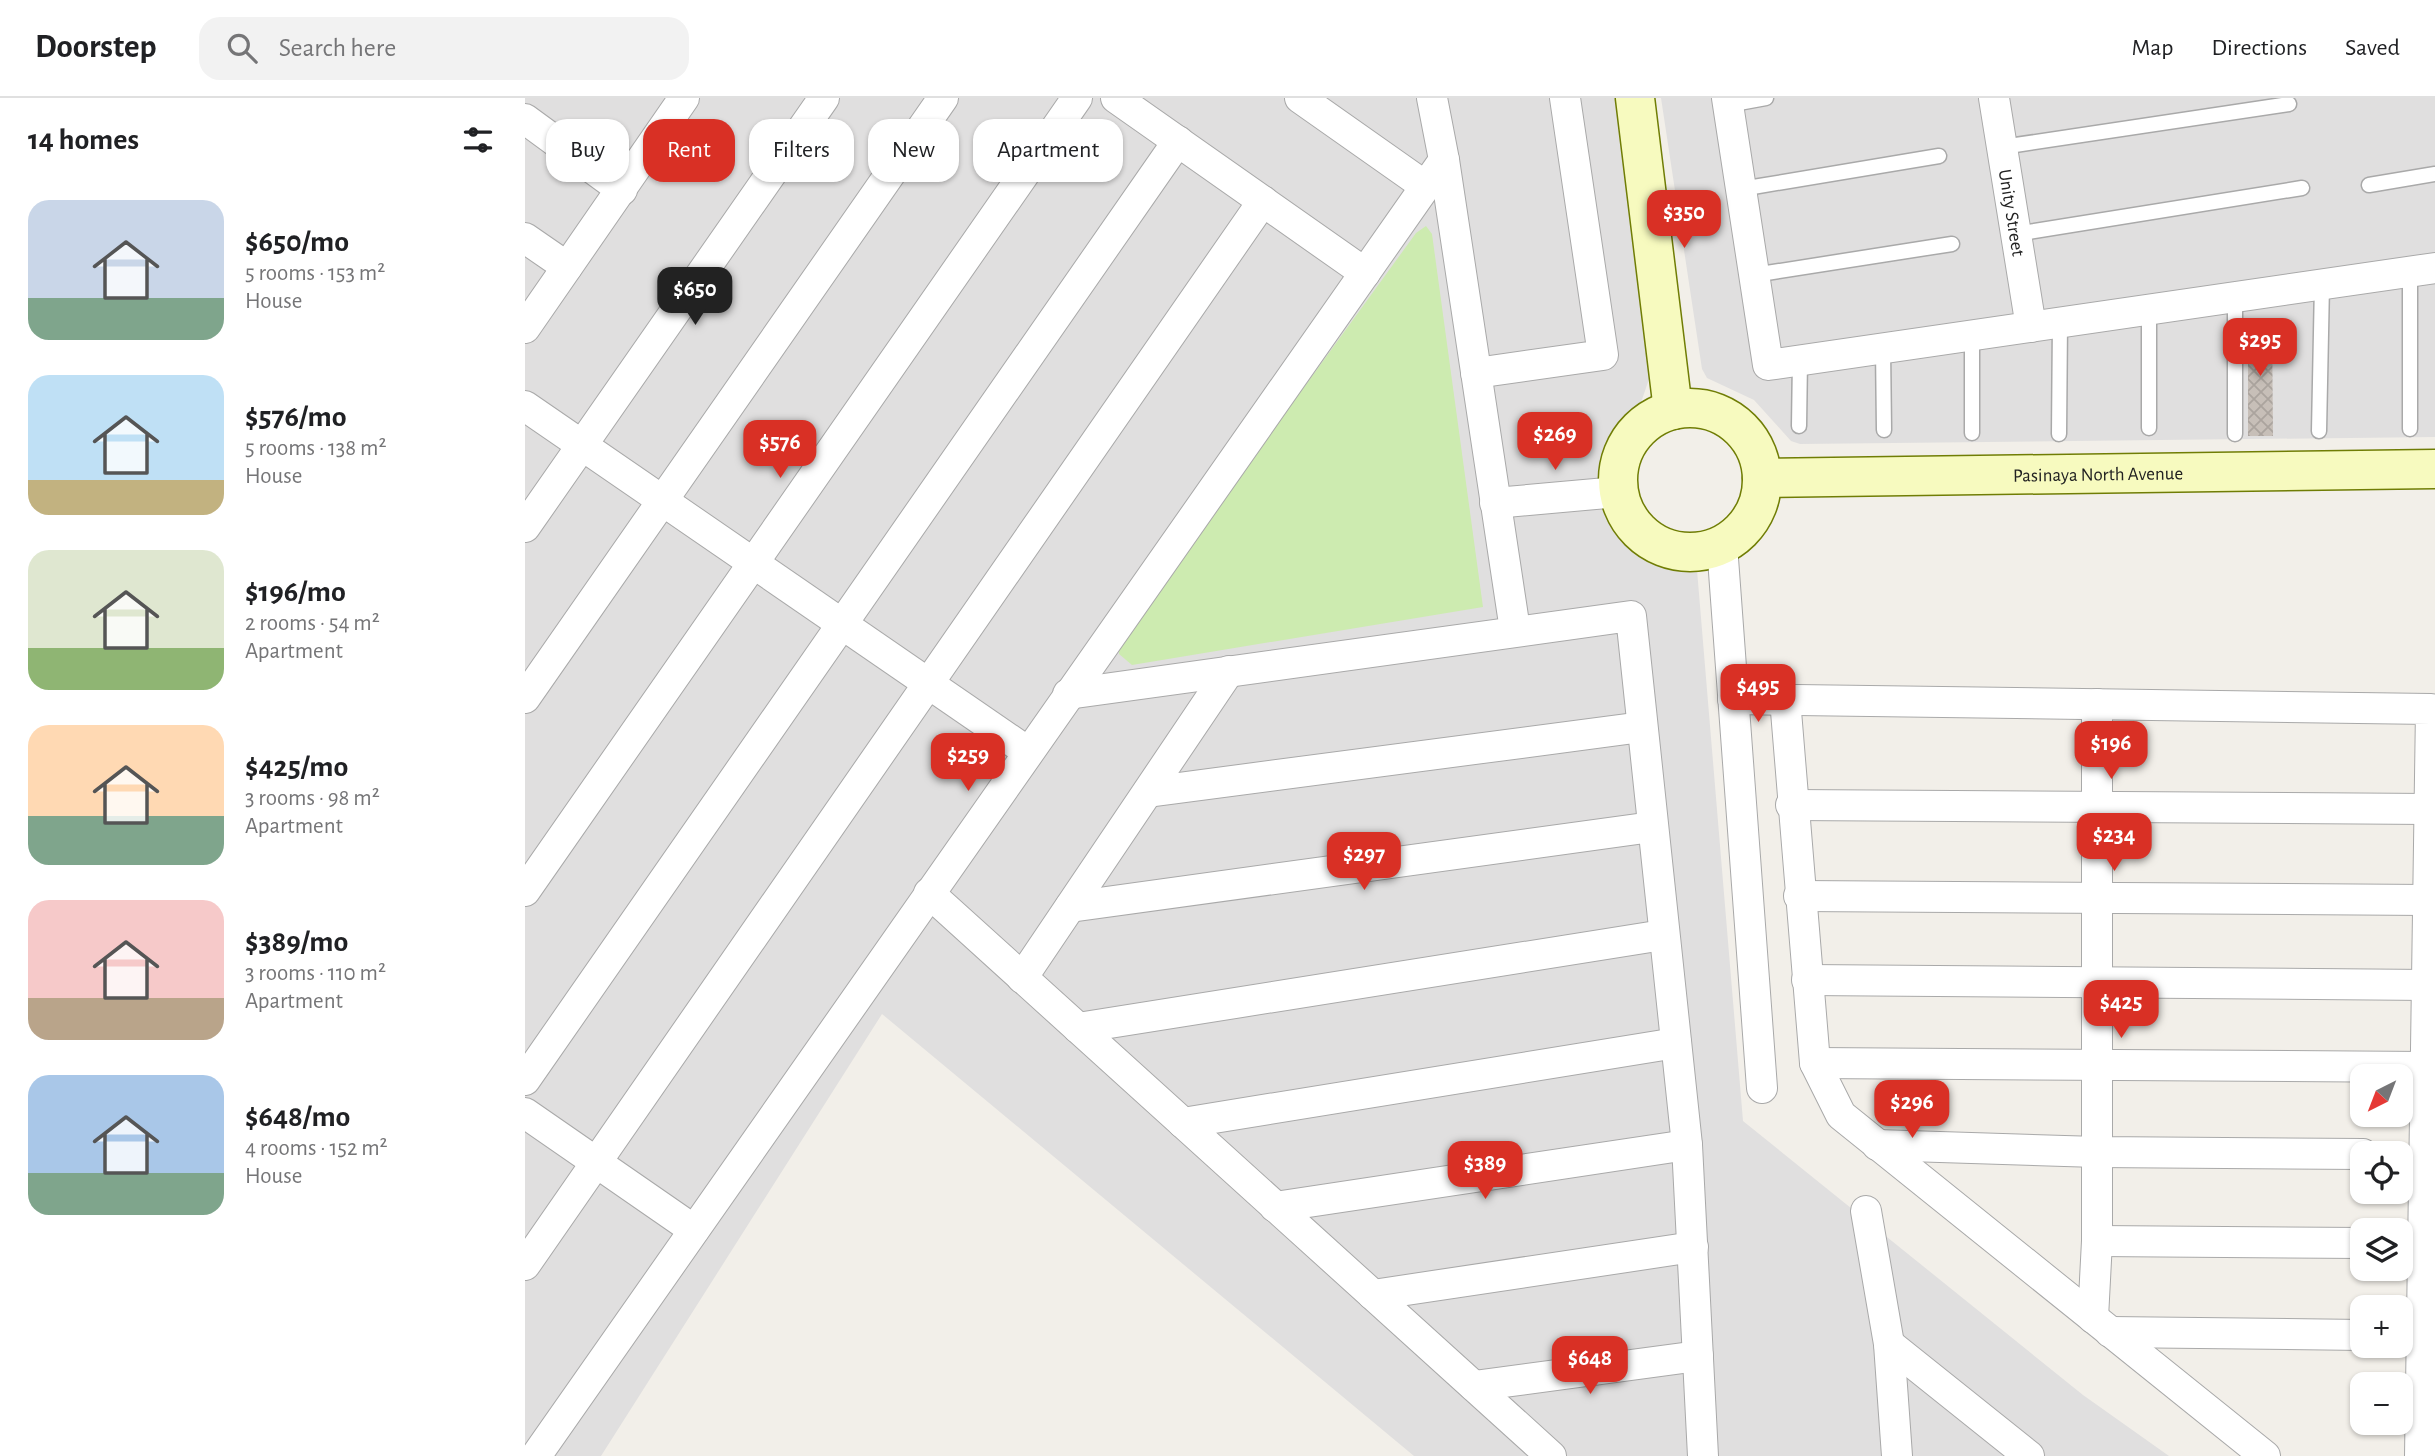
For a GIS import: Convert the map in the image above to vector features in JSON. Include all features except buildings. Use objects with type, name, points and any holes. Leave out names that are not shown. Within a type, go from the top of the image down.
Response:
[{"type":"street","points":[[525,328],[684,98]]},
{"type":"street","points":[[525,527],[824,98]]},
{"type":"street","points":[[525,698],[943,98]]},
{"type":"street","points":[[525,891],[1077,98]]},
{"type":"street","points":[[1116,98],[1365,273]]},
{"type":"street","points":[[1300,98],[1425,186]]},
{"type":"street","points":[[1432,98],[1444,160],[1515,630]]},
{"type":"street","points":[[1476,373],[1603,355],[1565,98]]},
{"type":"street","points":[[1635,98],[1673,410]]},
{"type":"street","name":"Unity Street","points":[[1994,98],[2017,234],[2045,325]]},
{"type":"street","points":[[1728,101],[1768,365],[2422,270]]},
{"type":"street","points":[[525,119],[622,190]]},
{"type":"street","points":[[525,1080],[1178,141]]},
{"type":"street","points":[[536,1456],[1444,160]]},
{"type":"street","points":[[525,1265],[1263,201]]},
{"type":"street","points":[[525,238],[567,267]]},
{"type":"street","points":[[525,406],[1028,752]]},
{"type":"street","points":[[1673,410],[1710,411],[1741,429],[1752,444],[1762,478],[1754,513],[1744,528],[1722,545],[1697,552],[1661,547],[1633,525],[1623,509],[1618,492],[1621,456],[1630,439],[1656,416],[1673,410]]},
{"type":"street","name":"Pasinaya North Avenue","points":[[1762,478],[2435,469]]},
{"type":"street","points":[[1495,503],[1618,492]]},
{"type":"street","points":[[1722,545],[1762,1088]]},
{"type":"street","points":[[1068,694],[1515,630],[1631,617],[1687,1145],[1703,1456]]},
{"type":"street","points":[[1022,978],[1229,671]]},
{"type":"street","points":[[1733,699],[2431,709],[2426,1067],[2413,1154]]},
{"type":"street","points":[[1784,699],[1815,1063],[1841,1115],[2265,1456]]},
{"type":"street","points":[[2097,704],[2097,1241],[2101,1325]]},
{"type":"street","points":[[1148,792],[1642,727]]},
{"type":"street","points":[[1791,805],[2430,809]]},
{"type":"street","points":[[1070,907],[1652,827]]},
{"type":"street","points":[[929,894],[1551,1456]]},
{"type":"street","points":[[1799,896],[2428,900]]},
{"type":"street","points":[[1078,1028],[1663,934]]},
{"type":"street","points":[[1807,980],[2428,985]]},
{"type":"street","points":[[1183,1123],[1676,1043]]},
{"type":"street","points":[[1815,1063],[2426,1067]]},
{"type":"street","points":[[525,1113],[694,1230]]},
{"type":"street","points":[[1275,1207],[1687,1145]]},
{"type":"street","points":[[1877,1145],[2097,1152],[2350,1154]]},
{"type":"street","points":[[1866,1211],[1889,1344],[1897,1456]]},
{"type":"street","points":[[2097,1241],[2350,1243]]},
{"type":"street","points":[[1373,1295],[1693,1247]]},
{"type":"street","points":[[2101,1325],[2350,1335]]},
{"type":"street","points":[[1889,1344],[2029,1456]]},
{"type":"street","points":[[2413,1351],[2420,1456]]},
{"type":"street","points":[[1474,1386],[1698,1356]]},
{"type":"lane","points":[[1728,101],[1766,98]]},
{"type":"lane","points":[[2002,147],[2289,104]]},
{"type":"lane","points":[[1741,189],[1939,156]]},
{"type":"lane","points":[[2369,185],[2435,174]]},
{"type":"lane","points":[[2017,234],[2302,188]]},
{"type":"lane","points":[[1754,275],[1952,244]]},
{"type":"lane","points":[[2410,429],[2422,270]]},
{"type":"lane","points":[[2319,432],[2322,284]]},
{"type":"lane","points":[[2235,297],[2235,434]]},
{"type":"lane","points":[[2149,310],[2149,428]]},
{"type":"lane","points":[[2045,325],[2059,434]]},
{"type":"lane","points":[[1972,335],[1972,433]]},
{"type":"lane","points":[[1883,348],[1884,430]]},
{"type":"lane","points":[[1799,426],[1800,360]]},
{"type":"shaded area","points":[[525,98],[1621,98],[1657,356],[1637,414],[1605,474],[1614,530],[1667,560],[1697,570],[1743,1121],[2083,1395],[2169,1456],[1414,1456],[882,1014],[601,1456],[525,1456]]},
{"type":"shaded area","points":[[1661,98],[2435,98],[2435,437],[1800,444],[1791,441],[1754,400],[1707,378],[1702,369]]},
{"type":"green space","points":[[1426,226],[1432,234],[1483,607],[1132,665],[1119,654],[1119,642],[1416,233]]}]
